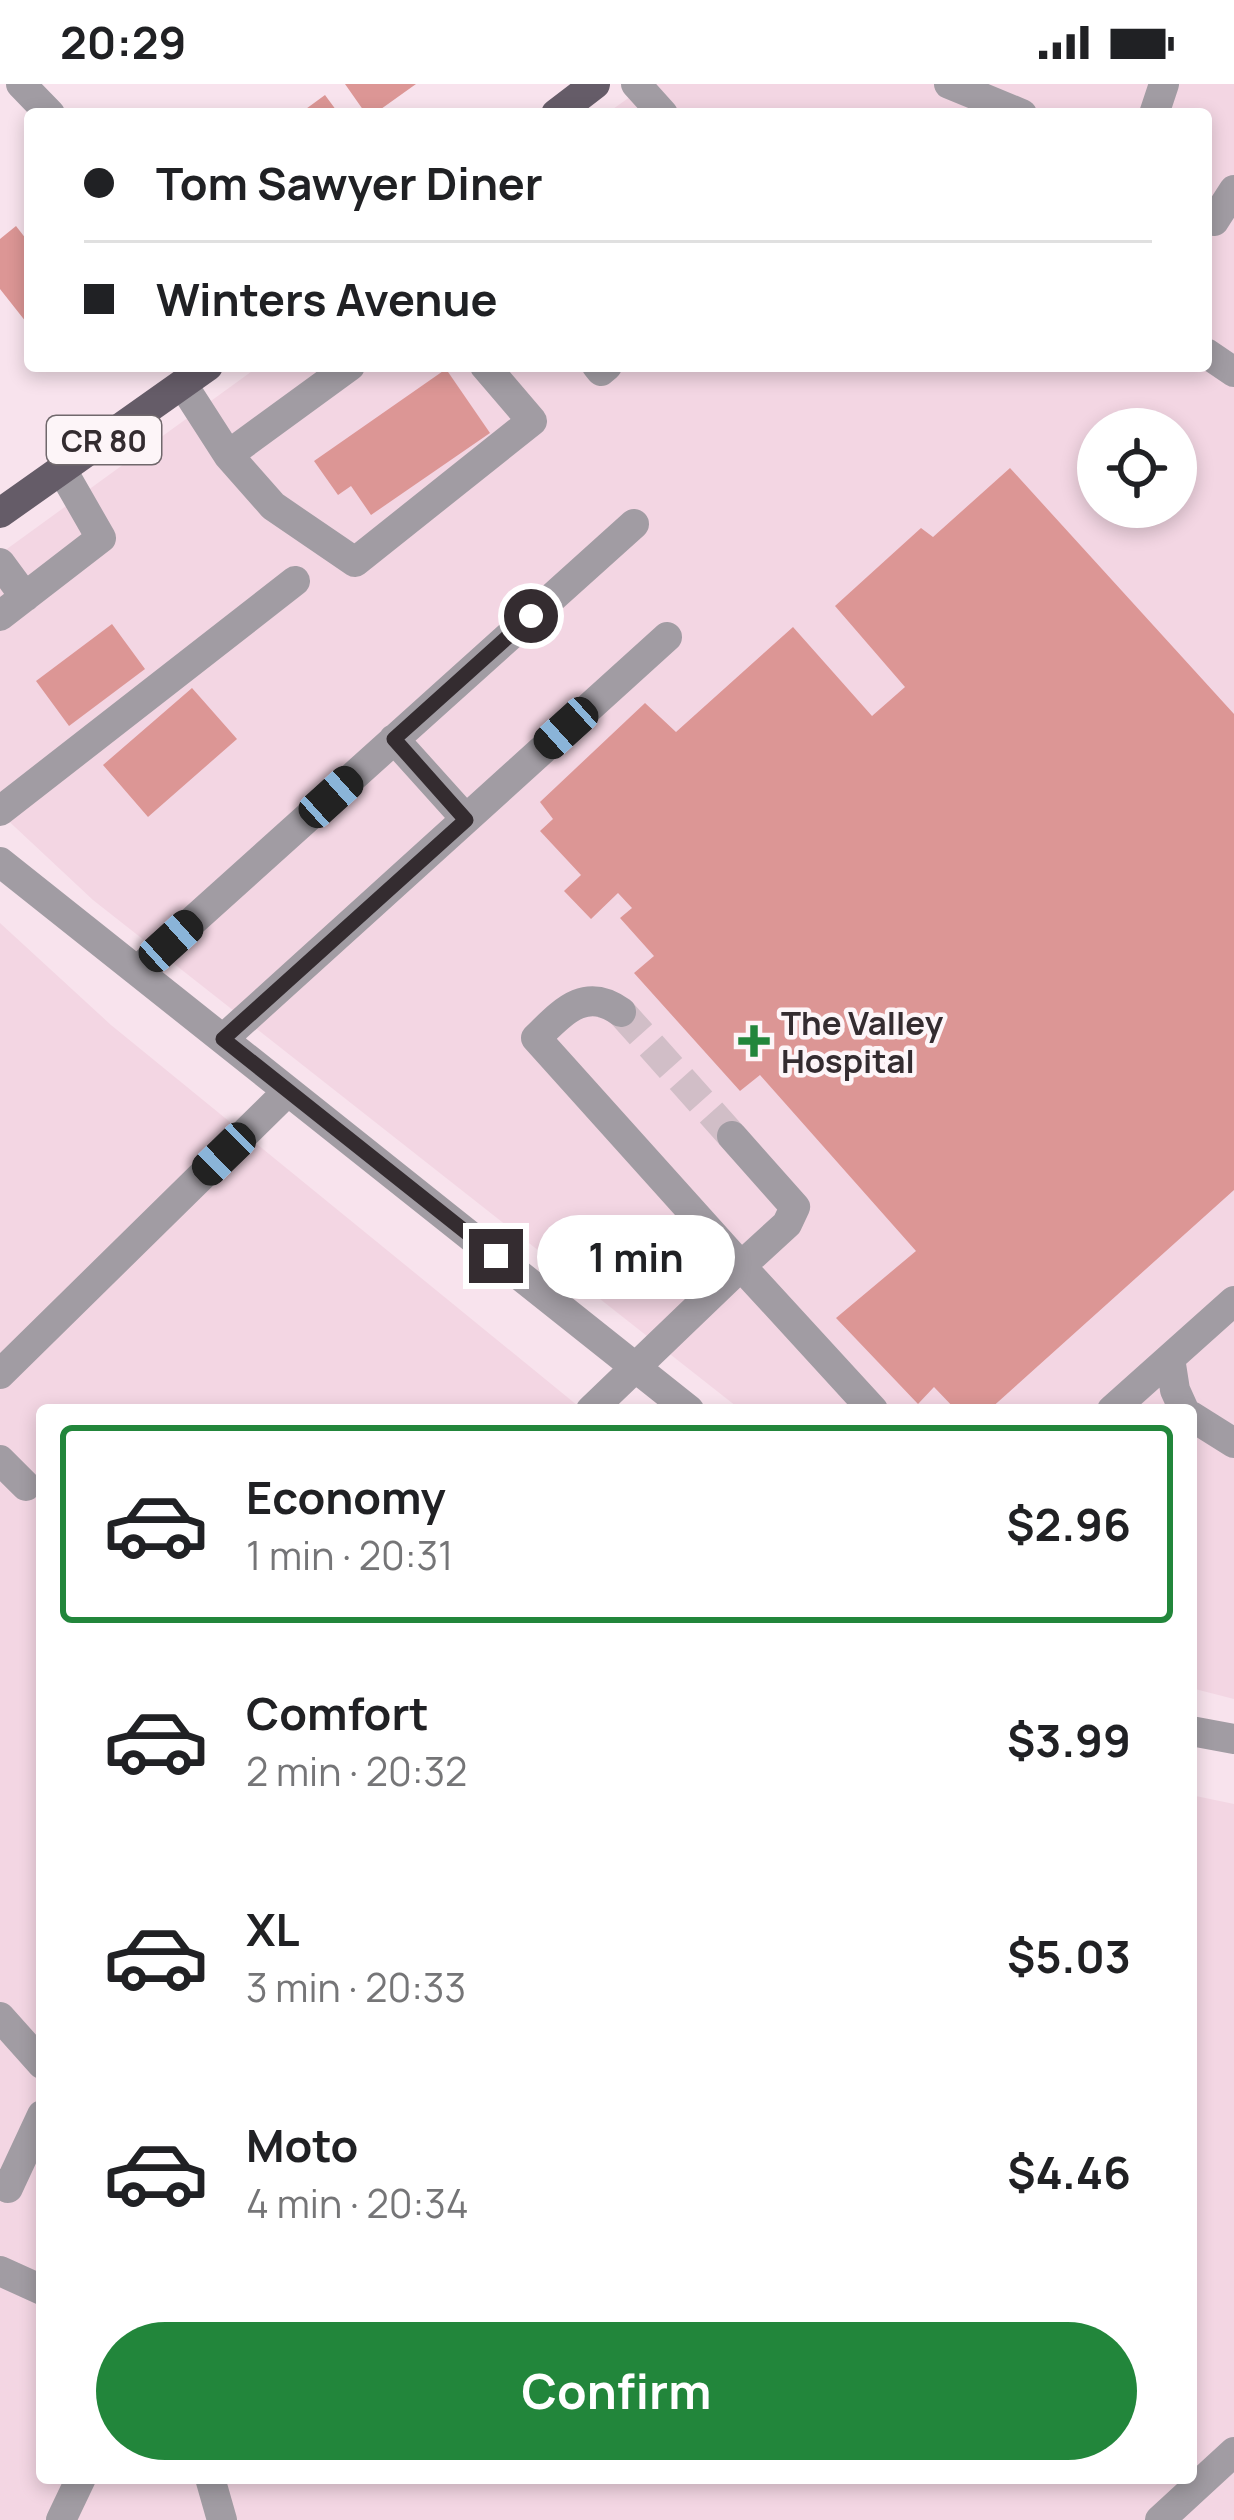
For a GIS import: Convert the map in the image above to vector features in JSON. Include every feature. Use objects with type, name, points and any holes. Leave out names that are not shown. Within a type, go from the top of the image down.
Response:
[{"type":"main road","name":"CR 80","points":[[0,513],[200,372]]},
{"type":"street","points":[[21,84],[44,108]]},
{"type":"street","points":[[635,84],[657,108]]},
{"type":"street","points":[[949,84],[1007,108]]},
{"type":"street","points":[[986,84],[1024,108]]},
{"type":"street","points":[[1212,215],[1234,190]]},
{"type":"street","points":[[228,455],[342,372]]},
{"type":"street","points":[[183,385],[228,455],[273,506],[355,562],[532,421],[490,372]]},
{"type":"street","points":[[0,563],[12,606],[101,538],[62,470]]},
{"type":"street","points":[[137,971],[634,524]]},
{"type":"street","points":[[0,811],[295,581]]},
{"type":"street","points":[[223,1039],[667,637]]},
{"type":"street","points":[[394,739],[466,820]]},
{"type":"street","points":[[0,862],[682,1404]]},
{"type":"street","points":[[621,1012],[599,1001],[583,1000],[569,1006],[536,1038],[868,1404]]},
{"type":"street","points":[[0,1374],[288,1091]]},
{"type":"street","points":[[597,1404],[787,1224],[796,1207],[732,1136]]},
{"type":"street","points":[[1119,1404],[1234,1300]]},
{"type":"street","points":[[1170,1358],[1181,1404]]},
{"type":"street","points":[[1197,1420],[1234,1443]]},
{"type":"street","points":[[0,1460],[26,1486]]},
{"type":"street","points":[[1197,1732],[1234,1739]]},
{"type":"street","points":[[0,2017],[36,2057]]},
{"type":"street","points":[[0,2184],[8,2188],[36,2128]]},
{"type":"street","points":[[0,2271],[36,2287]]},
{"type":"street","points":[[1160,2520],[1234,2452]]},
{"type":"street","points":[[62,2520],[78,2484]]},
{"type":"street","points":[[212,2484],[222,2520]]},
{"type":"shaded area","name":"The Valley Hospital","points":[[648,84],[1234,84],[1234,1699],[1197,1690],[1197,1404],[733,1404],[93,900],[0,813],[0,554],[251,372],[1212,372],[1212,108],[614,108]]},
{"type":"shaded area","points":[[0,923],[111,1025],[576,1404],[36,1404],[36,2484],[1197,2484],[1197,1796],[1234,1804],[1234,2520],[0,2520]]},
{"type":"building","points":[[345,84],[416,84],[382,108],[362,108]]},
{"type":"building","points":[[325,95],[335,108],[307,108]]},
{"type":"building","points":[[16,226],[24,236],[24,319],[0,289],[0,239]]},
{"type":"building","points":[[442,372],[448,372],[490,433],[371,515],[351,486],[338,495],[314,461]]},
{"type":"building","points":[[1010,468],[1234,714],[1234,1190],[996,1404],[950,1404],[934,1387],[918,1404],[836,1318],[916,1251],[760,1075],[740,1091],[634,973],[654,956],[620,918],[632,908],[618,893],[591,919],[564,891],[581,875],[540,831],[553,819],[540,802],[645,703],[676,732],[793,627],[872,716],[905,687],[835,606],[921,528],[933,537]]},
{"type":"building","points":[[112,624],[145,669],[69,726],[36,681]]},
{"type":"building","points":[[192,688],[237,739],[148,817],[103,765]]},
{"type":"tunnel","points":[[621,1012],[732,1136]]},
{"type":"place","name":"The Valley Hospital","points":[[754,1041]]},
{"type":"route","points":[[496,1256],[223,1039],[466,820],[394,739],[531,616]]}]
